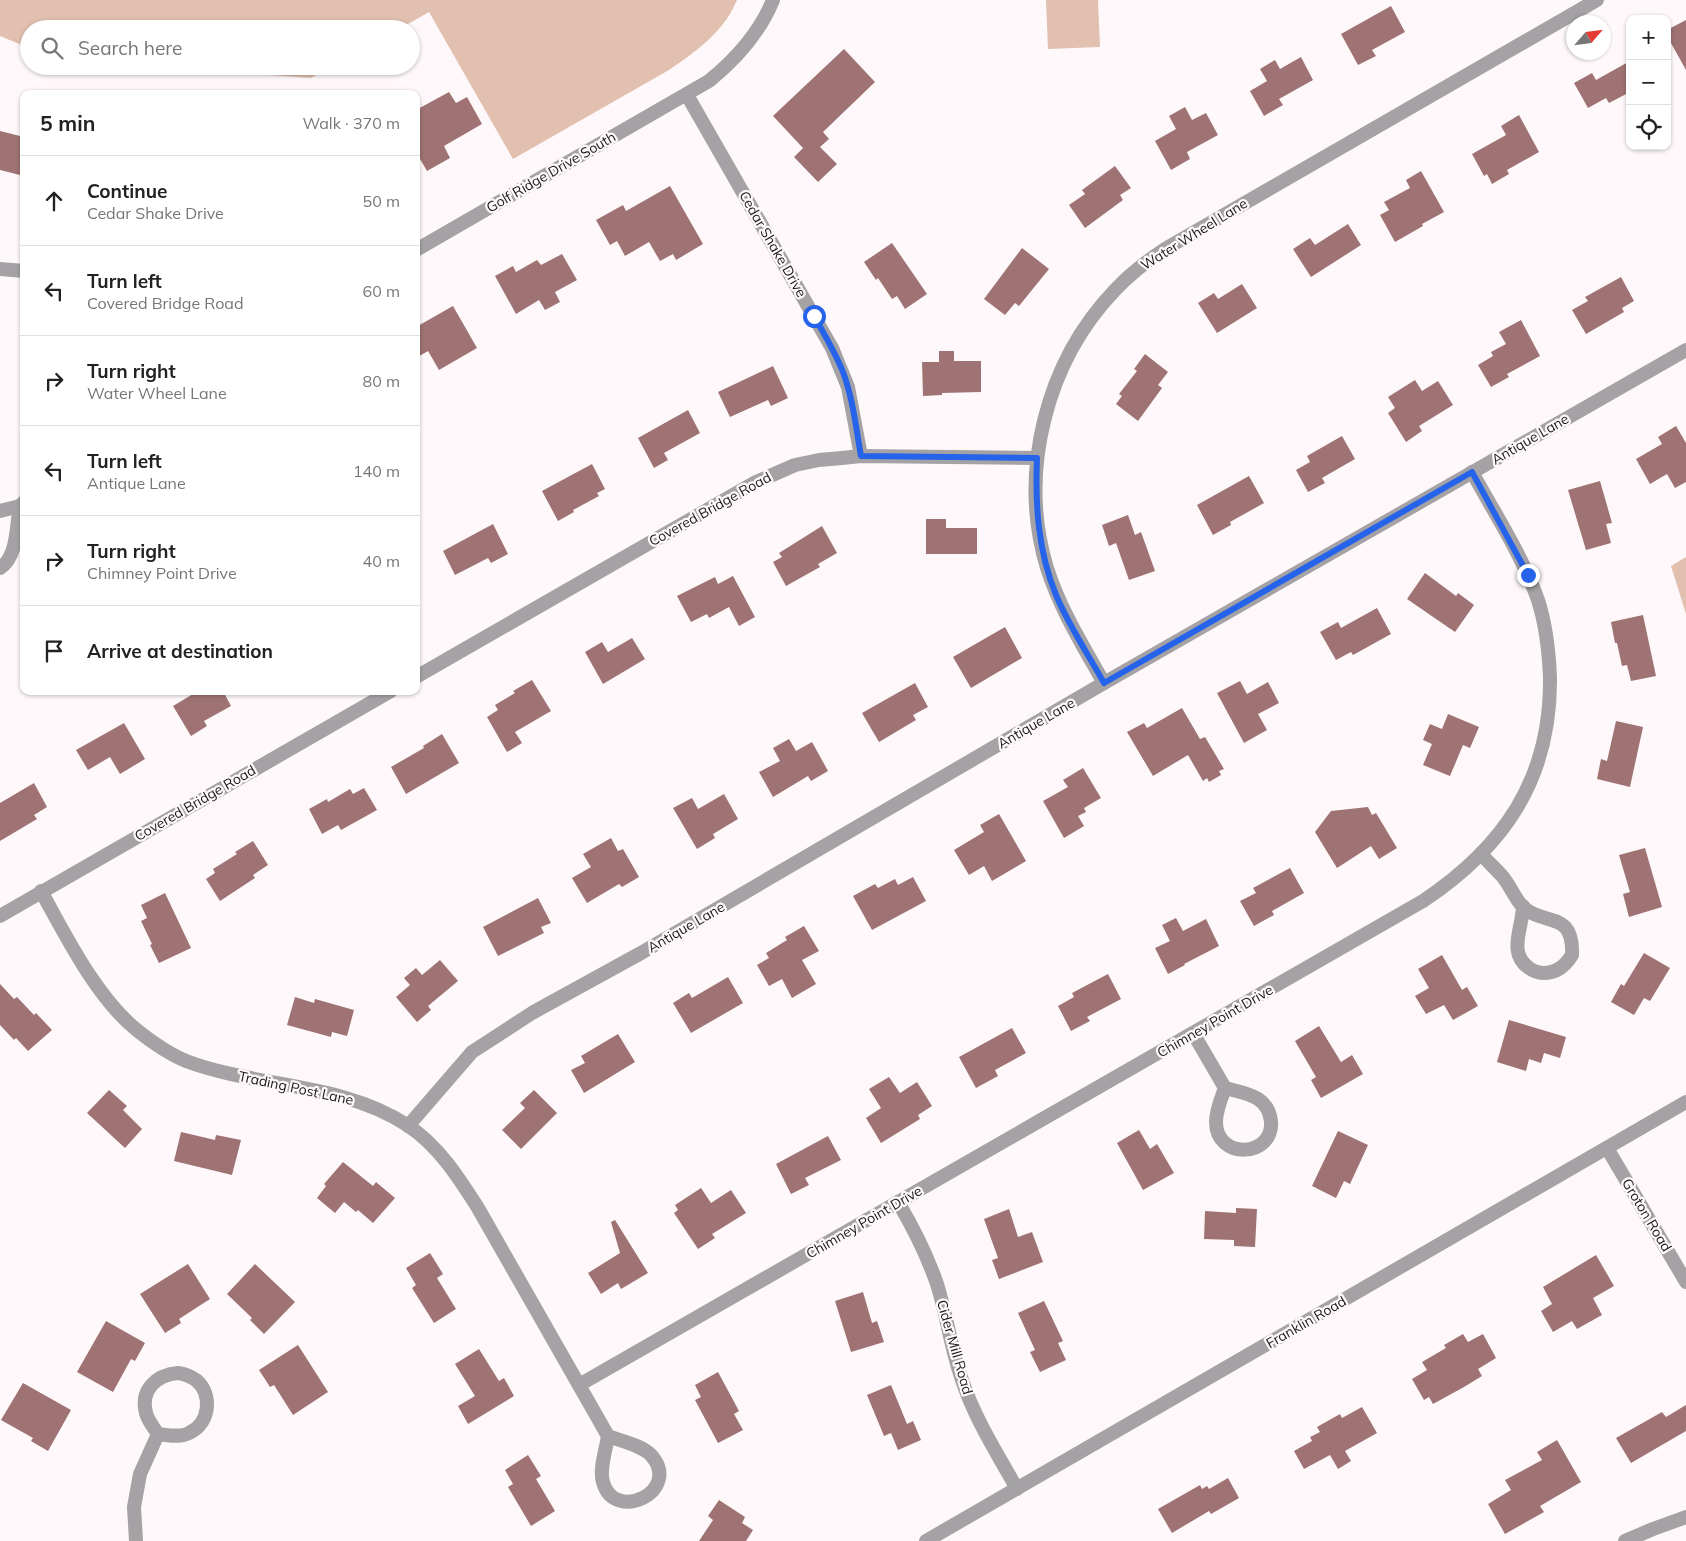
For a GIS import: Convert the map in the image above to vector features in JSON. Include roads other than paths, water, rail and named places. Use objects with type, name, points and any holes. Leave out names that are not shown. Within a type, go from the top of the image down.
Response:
[{"type":"street","name":"Golf Ridge Drive South","points":[[420,248],[709,82],[740,52],[762,21],[773,0]]},
{"type":"street","name":"Water Wheel Lane","points":[[1104,683],[1067,617],[1046,566],[1038,529],[1036,491],[1037,458],[1050,400],[1065,362],[1087,324],[1110,296],[1147,261],[1179,240],[1598,0]]},
{"type":"street","name":"Cedar Shake Drive","points":[[687,95],[832,348],[848,387],[861,456]]},
{"type":"street","points":[[0,269],[20,271]]},
{"type":"street","name":"Antique Lane","points":[[408,1126],[472,1052],[532,1013],[641,953],[1104,683],[1686,350]]},
{"type":"street","name":"Covered Bridge Road","points":[[420,675],[754,483],[795,465],[819,460],[861,456],[1037,458]]},
{"type":"street","name":"Chimney Point Drive","points":[[579,1385],[1423,901],[1458,877],[1481,854],[1514,814],[1530,784],[1540,757],[1546,732],[1550,698],[1550,673],[1548,646],[1539,602],[1528,575],[1472,472]]},
{"type":"street","points":[[0,511],[20,505]]},
{"type":"street","points":[[0,568],[10,560],[20,515]]},
{"type":"street","name":"Covered Bridge Road","points":[[0,916],[384,695]]},
{"type":"street","points":[[1481,854],[1502,876],[1523,906],[1536,915],[1559,922],[1565,927],[1570,935],[1572,955],[1560,969],[1550,973],[1540,973],[1532,970],[1520,959],[1517,939],[1523,918],[1523,906]]},
{"type":"street","name":"Trading Post Lane","points":[[41,891],[73,948],[104,995],[136,1030],[158,1045],[184,1060],[216,1070],[355,1100],[384,1112],[408,1126],[431,1146],[456,1174],[478,1208],[608,1436]]},
{"type":"street","points":[[1193,1033],[1225,1088],[1259,1099],[1266,1106],[1271,1125],[1269,1135],[1264,1142],[1256,1147],[1248,1150],[1238,1150],[1228,1146],[1221,1140],[1216,1122],[1217,1111],[1225,1088]]},
{"type":"street","name":"Franklin Road","points":[[926,1541],[1686,1102]]},
{"type":"street","name":"Groton Road","points":[[1607,1148],[1686,1282]]},
{"type":"street","name":"Cider Mill Road","points":[[898,1202],[916,1232],[938,1286],[960,1372],[970,1400],[984,1431],[1017,1489]]},
{"type":"street","points":[[178,1373],[188,1375],[204,1389],[207,1398],[207,1409],[204,1419],[190,1433],[180,1436],[158,1434],[147,1415],[146,1395],[158,1378],[178,1373]]},
{"type":"street","points":[[136,1541],[134,1507],[140,1474],[158,1434]]},
{"type":"street","points":[[608,1436],[640,1448],[649,1454],[658,1466],[658,1478],[655,1488],[644,1499],[635,1502],[623,1502],[607,1491],[602,1474],[608,1436]]},
{"type":"street","points":[[1625,1541],[1686,1517]]}]
